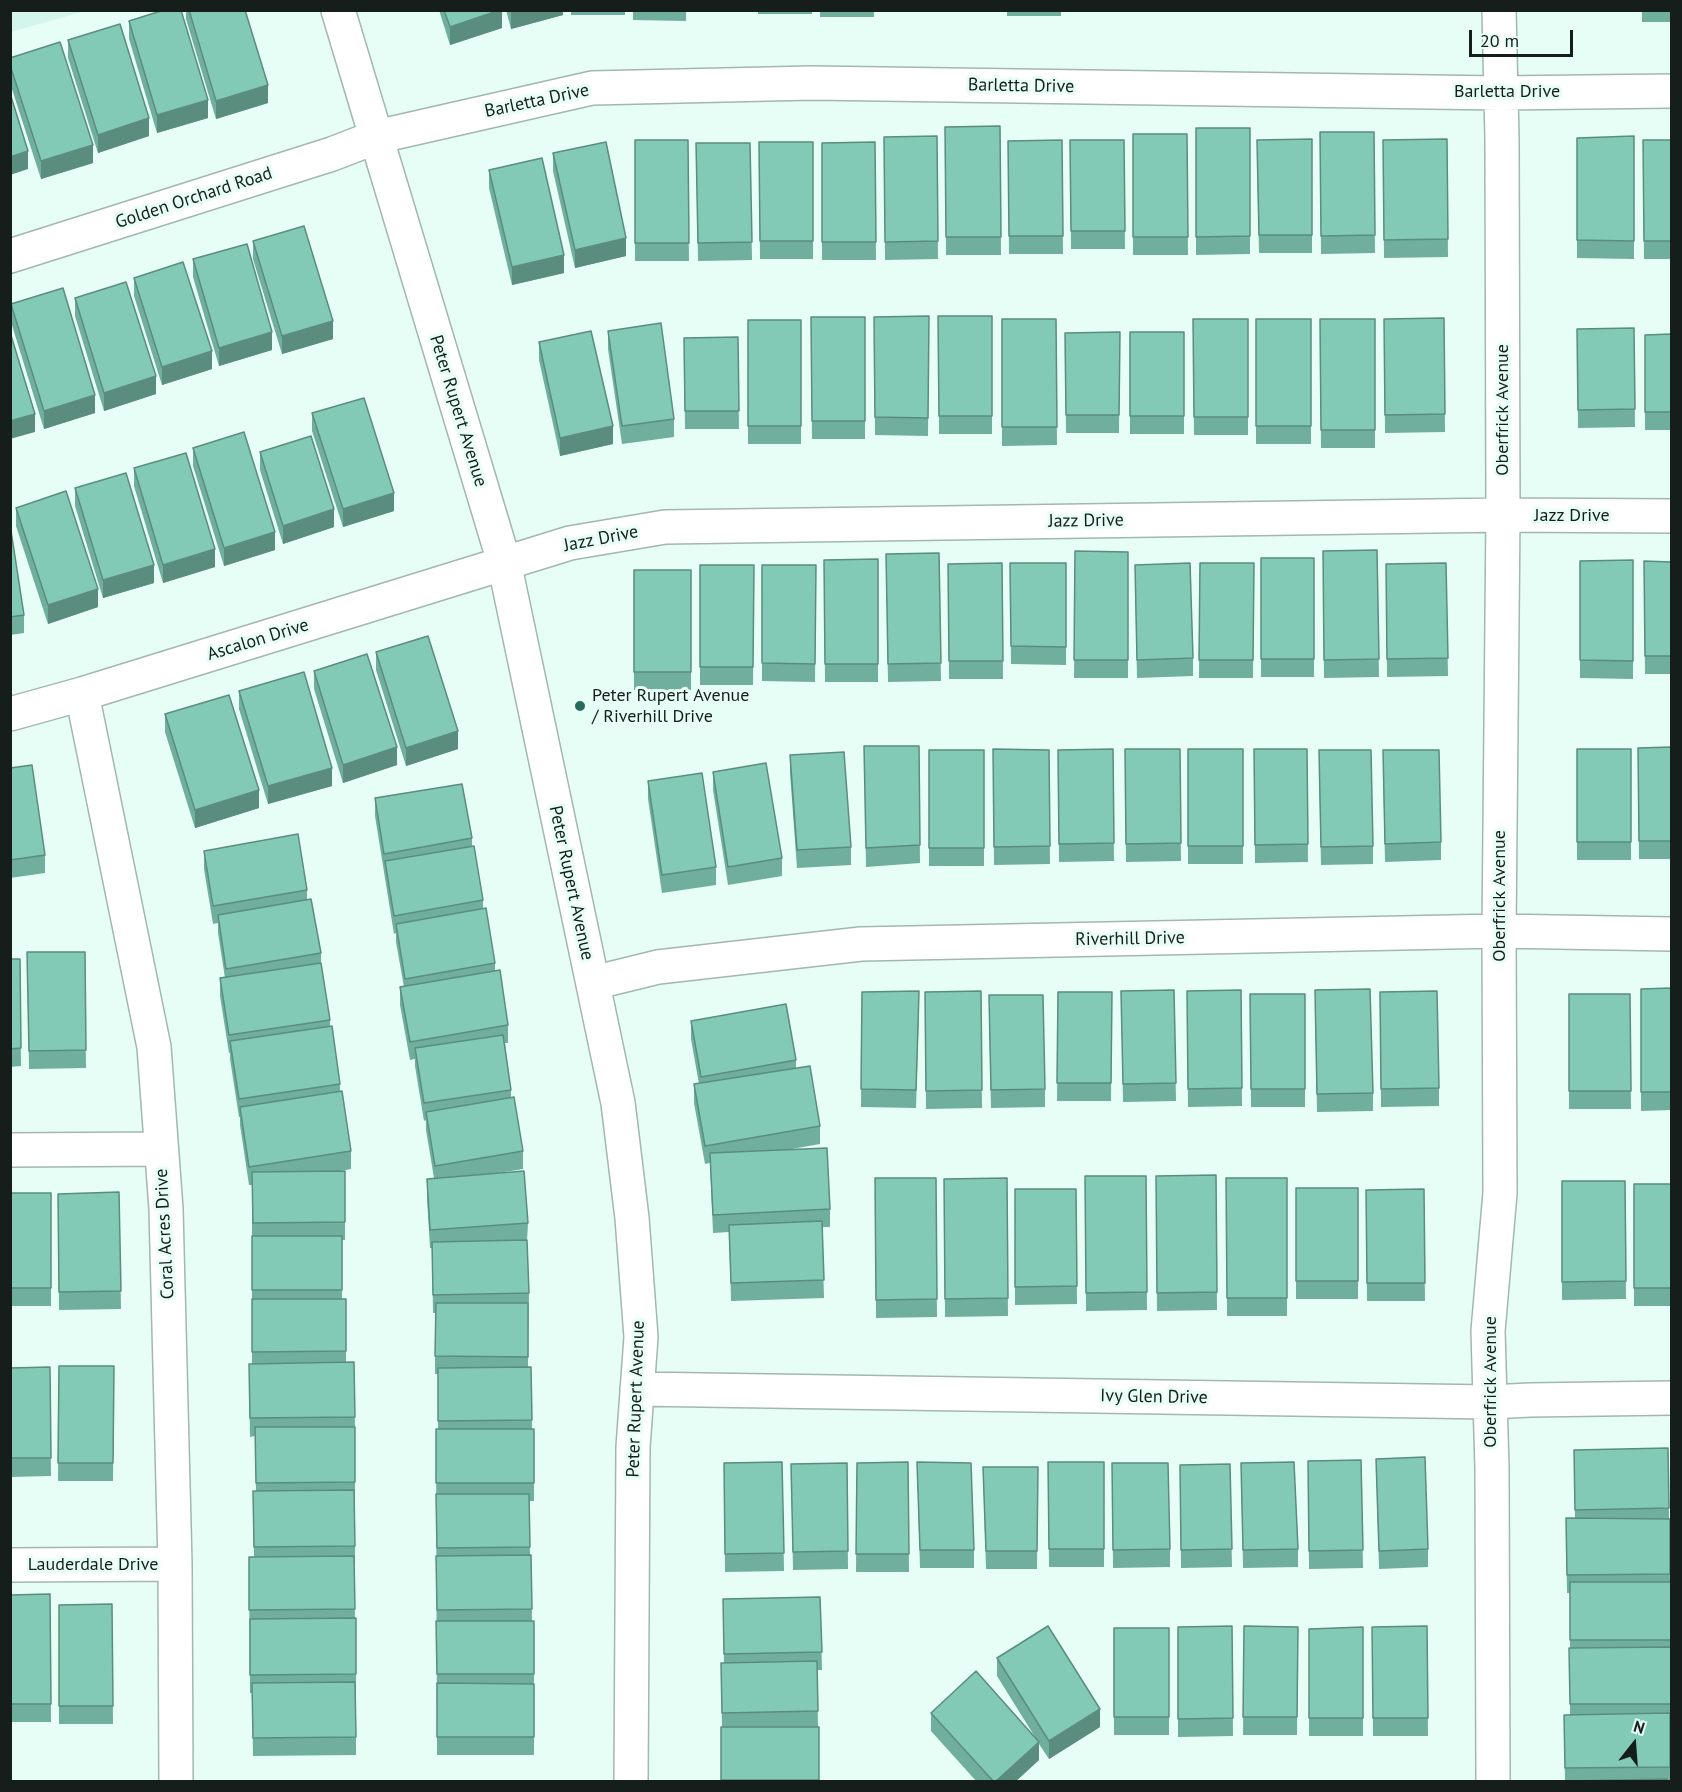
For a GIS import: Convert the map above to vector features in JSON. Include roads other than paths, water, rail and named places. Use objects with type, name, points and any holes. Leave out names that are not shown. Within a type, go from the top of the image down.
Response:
[{"type":"street","name":"Peter Rupert Avenue","points":[[338,10],[504,562],[618,1103],[632,1218],[641,1337],[633,1447],[631,1782]]},
{"type":"street","name":"Oberfrick Avenue","points":[[1493,1782],[1488,1331],[1500,1193],[1499,931],[1503,515],[1502,139],[1499,10]]},
{"type":"street","name":"Barletta Drive","points":[[376,137],[592,88],[812,83],[1500,93],[1671,91]]},
{"type":"street","name":"Golden Orchard Road","points":[[10,256],[332,154],[376,137]]},
{"type":"street","name":"Jazz Drive","points":[[504,562],[570,543],[665,527],[1503,515],[1671,516]]},
{"type":"street","name":"Ascalon Drive","points":[[10,714],[451,581],[504,562]]},
{"type":"street","name":"Coral Acres Drive","points":[[82,694],[154,1047],[166,1209],[175,1564],[176,1782]]},
{"type":"street","name":"Riverhill Drive","points":[[592,983],[658,967],[861,944],[1499,931],[1671,934]]},
{"type":"street","points":[[10,1150],[161,1149]]},
{"type":"street","name":"Ivy Glen Drive","points":[[637,1389],[1490,1402],[1671,1398]]},
{"type":"street","name":"Lauderdale Drive","points":[[10,1565],[175,1564]]},
{"type":"place","name":"Peter Rupert Avenue / Riverhill Drive","points":[[580,706]]}]
